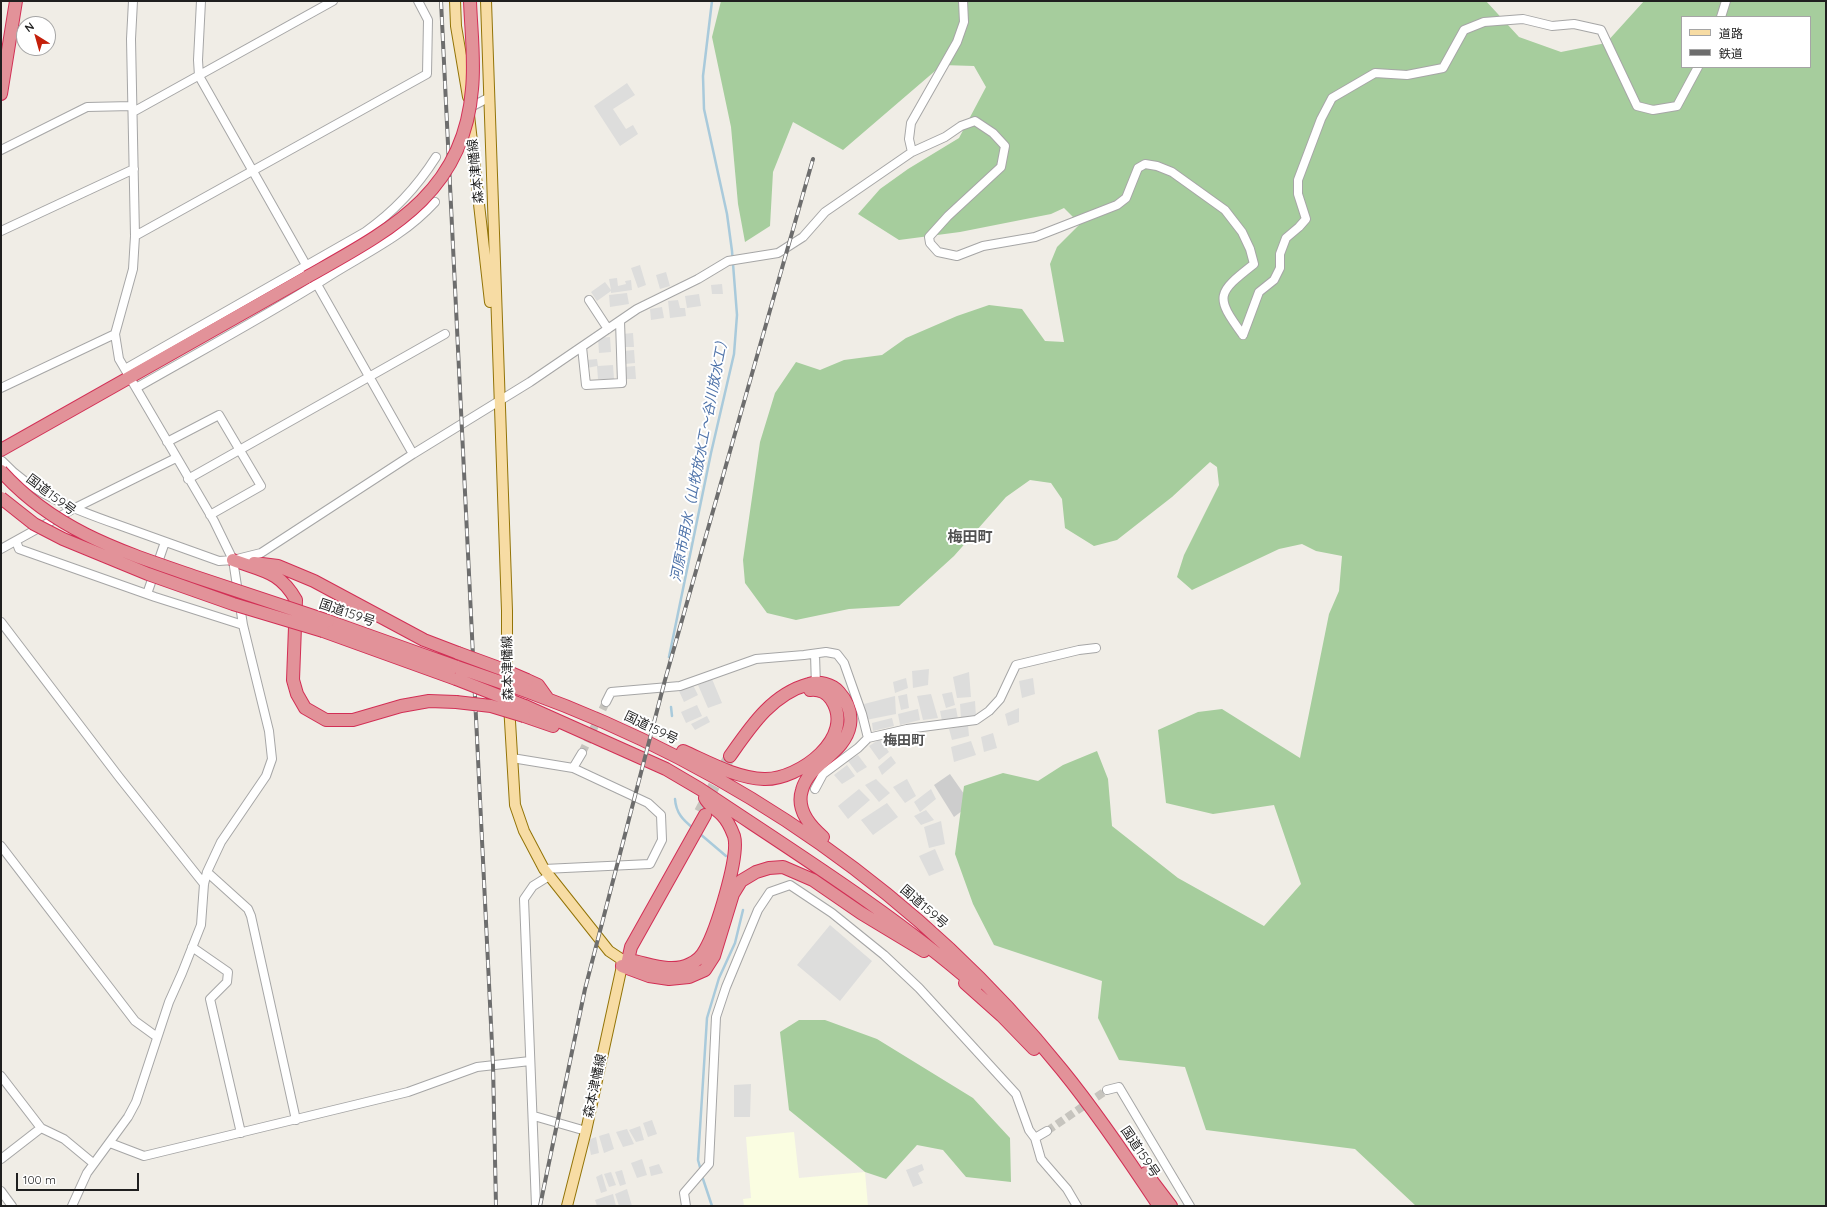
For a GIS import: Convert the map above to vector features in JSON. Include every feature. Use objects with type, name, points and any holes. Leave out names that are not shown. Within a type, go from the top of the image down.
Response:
[{"type":"highway","points":[[1,94],[16,1]]},
{"type":"highway","points":[[1,455],[306,271],[373,239],[408,215],[432,189],[452,161],[464,132],[472,89],[470,1]]},
{"type":"highway","name":"国道159号","points":[[1,455],[14,485],[42,510],[68,526],[109,546],[325,626],[456,679],[525,711],[666,769],[700,789],[830,875],[930,947],[998,1007],[1048,1062],[1105,1134],[1154,1206]]},
{"type":"highway","name":"国道159号","points":[[1,498],[34,524],[148,574],[234,604],[325,626],[457,667],[526,685],[548,699],[602,720],[694,764],[751,797],[808,835],[898,902],[940,939],[1001,1000],[1061,1068],[1094,1110],[1159,1206]]},
{"type":"highway","points":[[233,560],[278,566],[314,581],[424,640],[500,668],[526,685]]},
{"type":"highway","points":[[233,560],[279,576],[290,588],[296,600],[293,680],[297,694],[305,708],[326,720],[353,720],[401,706],[429,701],[456,702],[525,711]]},
{"type":"highway","points":[[732,758],[771,710],[797,694],[816,686],[827,684],[837,689],[849,706],[850,723],[844,740],[808,776],[802,790],[800,802],[806,818],[814,829],[838,850],[883,884],[938,931],[995,988],[999,993],[1001,1000]]},
{"type":"highway","points":[[602,720],[628,726],[739,775],[752,778],[774,779],[785,776],[813,759],[825,749],[834,737],[838,718],[836,706],[829,696],[816,686]]},
{"type":"highway","points":[[623,962],[676,968],[689,965],[698,960],[706,950],[727,889],[736,849],[734,837],[729,825],[722,815],[706,802],[700,789]]},
{"type":"highway","points":[[623,962],[702,813]]},
{"type":"highway","points":[[623,962],[650,976],[669,979],[689,977],[701,973],[710,965],[714,956],[732,894],[741,881],[756,872],[769,868],[783,867],[813,880],[861,913],[940,963],[1002,1016],[1042,1058],[1048,1062]]},
{"type":"highway","points":[[1094,1110],[1100,1112],[1171,1206]]},
{"type":"main road","name":"森本津幡線","points":[[456,1],[456,26],[466,78],[494,336],[496,341],[507,610],[507,671],[515,805],[524,831],[546,873],[609,951],[623,962],[586,1131],[567,1206]]},
{"type":"main road","name":"森本津幡線","points":[[486,1],[489,48],[488,98],[498,335],[496,341]]},
{"type":"street","points":[[72,1206],[93,1163],[110,1143],[128,1117],[136,1102],[169,1002],[201,925],[204,884],[207,872],[221,842],[266,776],[272,759],[269,731],[243,625],[233,560],[210,515],[119,359],[115,334],[132,276],[135,236],[131,39],[133,1]]},
{"type":"street","points":[[201,1],[198,60],[199,76],[253,171],[306,271],[317,284],[413,454]]},
{"type":"street","points":[[1,150],[87,107],[132,109],[199,76],[333,1]]},
{"type":"street","points":[[135,236],[427,74],[428,20],[418,1]]},
{"type":"street","points":[[912,152],[910,139],[911,123],[957,42],[964,22],[963,1]]},
{"type":"street","points":[[1720,16],[1726,1]]},
{"type":"street","points":[[1,455],[19,478],[44,494],[73,509],[219,561],[233,560],[261,553],[413,454],[530,382],[638,309],[734,260],[778,253],[803,237],[825,212],[912,152],[945,137],[961,126],[975,121],[993,133],[1005,146],[1000,167],[948,216],[929,237],[930,243],[938,252],[957,256],[983,246],[1035,237],[1116,205],[1126,198],[1138,168],[1145,164],[1157,166],[1172,172],[1225,210],[1242,232],[1250,249],[1254,264],[1229,283],[1223,294],[1224,306],[1229,316],[1243,335],[1259,292],[1274,280],[1280,268],[1280,254],[1286,238],[1299,227],[1306,218],[1298,194],[1298,180],[1332,98],[1375,73],[1406,74],[1443,68],[1464,30],[1484,22],[1523,19],[1552,26],[1574,24],[1600,30],[1637,106],[1653,110],[1677,106],[1697,68]]},
{"type":"street","points":[[469,108],[488,98]]},
{"type":"street","points":[[130,378],[251,299],[306,271],[389,215],[410,193],[436,156]]},
{"type":"street","points":[[1,231],[134,169]]},
{"type":"street","points":[[410,193],[426,211]]},
{"type":"street","points":[[130,378],[260,314],[317,284],[403,232],[435,202]]},
{"type":"street","points":[[589,300],[608,329]]},
{"type":"street","points":[[582,347],[586,385],[622,383],[620,321]]},
{"type":"street","points":[[1,388],[115,334]]},
{"type":"street","points":[[188,479],[445,334]]},
{"type":"street","points":[[167,442],[219,415],[240,450],[261,486],[210,515]]},
{"type":"street","points":[[1,549],[16,541],[21,536],[176,458]]},
{"type":"street","points":[[16,541],[19,550],[243,625]]},
{"type":"street","points":[[147,594],[166,542]]},
{"type":"street","points":[[1,622],[119,777],[204,884]]},
{"type":"street","points":[[814,788],[823,774],[858,748],[868,738],[907,729],[976,720],[989,711],[1000,699],[1016,665],[1079,650],[1096,648]]},
{"type":"street","points":[[606,702],[611,692],[680,686],[756,658],[826,652],[837,654],[844,663],[862,714],[868,738]]},
{"type":"street","points":[[815,654],[816,686]]},
{"type":"street","points":[[573,768],[582,753]]},
{"type":"street","points":[[512,758],[573,768],[648,803],[661,815],[662,840],[650,864],[546,873],[533,886],[524,899],[530,1061],[534,1116],[536,1206]]},
{"type":"street","points":[[1,846],[135,1021],[157,1037]]},
{"type":"street","points":[[207,872],[248,909],[251,916],[296,1120]]},
{"type":"street","points":[[686,1206],[684,1193],[709,1164],[716,1018],[726,987],[758,910],[770,892],[790,885],[832,913],[879,950],[919,988],[1016,1094],[1029,1130],[1035,1138],[1041,1159],[1067,1189],[1077,1206]]},
{"type":"street","points":[[192,947],[228,972],[227,982],[210,999],[241,1133]]},
{"type":"street","points":[[110,1143],[144,1156],[408,1092],[477,1067],[530,1061]]},
{"type":"street","points":[[1,1076],[41,1128],[64,1139],[93,1163]]},
{"type":"street","points":[[1107,1090],[1119,1087],[1190,1206]]},
{"type":"street","points":[[534,1116],[586,1131]]},
{"type":"street","points":[[1,1159],[41,1128]]},
{"type":"street","points":[[1035,1138],[1047,1131]]},
{"type":"street","points":[[1,1191],[12,1206]]},
{"type":"shaded area","points":[[627,83],[635,95],[613,109],[626,129],[633,125],[638,134],[620,146],[594,106]]},
{"type":"shaded area","points":[[640,265],[646,285],[638,288],[631,268]]},
{"type":"shaded area","points":[[666,272],[670,286],[660,289],[656,275]]},
{"type":"shaded area","points":[[617,278],[618,286],[626,284],[625,281],[631,280],[632,290],[611,293],[611,291],[597,301],[591,292],[605,282],[611,290],[609,279]]},
{"type":"shaded area","points":[[722,284],[723,294],[712,294],[711,285]]},
{"type":"shaded area","points":[[627,293],[629,304],[610,307],[609,295]]},
{"type":"shaded area","points":[[699,294],[701,306],[687,308],[685,296]]},
{"type":"shaded area","points":[[678,300],[680,308],[685,308],[686,316],[670,318],[668,301]]},
{"type":"shaded area","points":[[662,307],[664,318],[651,320],[650,309]]},
{"type":"shaded area","points":[[633,333],[634,347],[623,347],[622,334]]},
{"type":"shaded area","points":[[610,337],[611,352],[599,353],[598,338]]},
{"type":"shaded area","points":[[634,350],[635,363],[625,364],[623,351]]},
{"type":"shaded area","points":[[597,359],[598,366],[613,365],[614,379],[598,379],[597,366],[587,368],[586,360]]},
{"type":"shaded area","points":[[635,366],[636,379],[625,379],[624,367]]},
{"type":"shaded area","points":[[929,669],[928,685],[913,688],[912,671]]},
{"type":"shaded area","points":[[969,672],[971,697],[957,698],[953,677]]},
{"type":"shaded area","points":[[906,678],[908,688],[895,693],[893,682]]},
{"type":"shaded area","points":[[1033,678],[1035,694],[1022,698],[1019,681]]},
{"type":"shaded area","points":[[712,679],[722,703],[708,708],[698,685]]},
{"type":"shaded area","points":[[693,685],[698,695],[684,702],[679,691]]},
{"type":"shaded area","points":[[952,692],[955,705],[946,708],[942,694]]},
{"type":"shaded area","points":[[907,694],[909,708],[901,710],[898,696]]},
{"type":"shaded area","points":[[931,694],[938,718],[923,720],[917,696]]},
{"type":"shaded area","points":[[895,696],[896,714],[866,720],[864,704]]},
{"type":"shaded area","points":[[975,701],[976,717],[961,719],[960,704]]},
{"type":"shaded area","points":[[697,705],[702,716],[686,723],[681,712]]},
{"type":"shaded area","points":[[956,708],[958,719],[942,721],[940,711]]},
{"type":"shaded area","points":[[1019,708],[1019,722],[1008,726],[1005,714]]},
{"type":"shaded area","points":[[918,709],[920,720],[900,725],[898,714]]},
{"type":"shaded area","points":[[707,716],[710,722],[695,730],[691,724]]},
{"type":"shaded area","points":[[892,718],[894,726],[873,731],[872,723]]},
{"type":"shaded area","points":[[968,725],[969,736],[952,740],[949,729]]},
{"type":"shaded area","points":[[993,733],[997,748],[984,752],[981,737]]},
{"type":"shaded area","points":[[880,739],[889,752],[879,760],[869,746]]},
{"type":"shaded area","points":[[971,741],[976,755],[954,762],[951,747]]},
{"type":"shaded area","points":[[858,755],[867,767],[857,773],[848,761]]},
{"type":"shaded area","points":[[891,756],[896,763],[882,775],[878,767]]},
{"type":"shaded area","points":[[847,765],[855,776],[842,784],[834,775]]},
{"type":"shaded area","points":[[950,774],[971,804],[954,817],[934,785]]},
{"type":"shaded area","points":[[876,779],[890,793],[879,802],[865,785]]},
{"type":"shaded area","points":[[907,779],[916,796],[905,803],[893,787]]},
{"type":"shaded area","points":[[859,789],[870,800],[848,819],[838,806]]},
{"type":"shaded area","points":[[931,789],[936,799],[920,812],[914,802]]},
{"type":"shaded area","points":[[887,803],[898,817],[873,835],[861,820]]},
{"type":"shaded area","points":[[926,810],[934,820],[921,825],[914,816]]},
{"type":"shaded area","points":[[941,821],[945,844],[929,848],[924,827]]},
{"type":"shaded area","points":[[935,849],[944,870],[929,876],[919,856]]},
{"type":"shaded area","points":[[830,925],[872,961],[840,1001],[797,965]]},
{"type":"shaded area","points":[[751,1084],[750,1117],[734,1117],[734,1085]]},
{"type":"shaded area","points":[[652,1120],[657,1134],[648,1137],[643,1123]]},
{"type":"shaded area","points":[[640,1126],[644,1140],[636,1142],[629,1130]]},
{"type":"shaded area","points":[[627,1129],[634,1144],[623,1147],[616,1132]]},
{"type":"shaded area","points":[[794,1132],[799,1178],[865,1172],[868,1206],[744,1206],[743,1199],[751,1198],[746,1137]]},
{"type":"shaded area","points":[[609,1133],[614,1149],[604,1153],[599,1136]]},
{"type":"shaded area","points":[[596,1137],[599,1153],[591,1155],[588,1140]]},
{"type":"shaded area","points":[[642,1159],[647,1175],[637,1178],[631,1163]]},
{"type":"shaded area","points":[[659,1164],[663,1173],[651,1176],[649,1167]]},
{"type":"shaded area","points":[[922,1164],[924,1170],[918,1173],[923,1183],[913,1187],[906,1170]]},
{"type":"shaded area","points":[[622,1170],[626,1184],[620,1186],[615,1172]]},
{"type":"shaded area","points":[[611,1172],[616,1185],[609,1187],[604,1174]]},
{"type":"shaded area","points":[[602,1174],[607,1191],[601,1193],[596,1177]]},
{"type":"shaded area","points":[[627,1189],[632,1206],[619,1206],[615,1194]]},
{"type":"shaded area","points":[[613,1194],[616,1206],[597,1206],[595,1200]]},
{"type":"green space","points":[[721,1],[1486,1],[1519,37],[1561,52],[1606,43],[1644,1],[1826,1],[1826,1206],[1416,1206],[1355,1149],[1206,1130],[1185,1067],[1119,1060],[1098,1018],[1102,981],[994,945],[973,904],[955,854],[964,786],[1003,773],[1038,781],[1063,765],[1097,751],[1108,779],[1112,826],[1178,878],[1264,926],[1301,884],[1274,805],[1213,814],[1166,803],[1158,730],[1198,712],[1222,709],[1300,758],[1329,614],[1339,591],[1342,556],[1316,551],[1302,544],[1279,549],[1192,590],[1177,577],[1184,555],[1219,485],[1217,467],[1210,462],[1172,497],[1117,540],[1094,546],[1065,528],[1062,499],[1051,483],[1030,480],[1006,497],[954,556],[899,606],[849,609],[796,620],[767,613],[745,583],[743,560],[760,442],[775,393],[796,362],[820,370],[844,360],[882,355],[906,338],[957,316],[989,305],[1022,309],[1045,341],[1064,342],[1050,264],[1057,247],[1080,224],[1064,208],[1051,214],[960,232],[899,240],[858,214],[880,189],[908,169],[959,138],[986,87],[974,66],[942,65],[843,150],[793,122],[773,172],[770,226],[745,242],[738,204],[731,127],[712,37]]},
{"type":"green space","points":[[799,1020],[825,1020],[877,1039],[973,1098],[1010,1138],[1011,1182],[966,1177],[943,1150],[917,1145],[886,1179],[865,1172],[789,1110],[780,1032]]},
{"type":"waterway","name":"河原市用水（山牧放水工～谷川放水工）","points":[[669,657],[711,453],[734,354],[737,315],[732,251],[727,214],[704,109],[703,76],[712,1]]},
{"type":"waterway","name":"河原市用水（山牧放水工～谷川放水工）","points":[[671,707],[672,716]]},
{"type":"waterway","name":"河原市用水（山牧放水工～谷川放水工）","points":[[675,799],[681,816],[693,828]]},
{"type":"waterway","name":"河原市用水（山牧放水工～谷川放水工）","points":[[699,833],[726,856]]},
{"type":"waterway","name":"河原市用水（山牧放水工～谷川放水工）","points":[[701,1171],[698,1160],[707,1018],[719,978],[735,943],[743,910]]},
{"type":"waterway","name":"河原市用水（山牧放水工～谷川放水工）","points":[[702,1176],[712,1206]]},
{"type":"tunnel","points":[[582,753],[606,702]]},
{"type":"tunnel","points":[[700,812],[730,756]]},
{"type":"tunnel","points":[[1047,1131],[1107,1090]]},
{"type":"railway","points":[[441,1],[493,1065],[496,1206]]},
{"type":"railway","points":[[540,1206],[585,989],[665,680],[813,159]]},
{"type":"district","name":"梅田町","points":[[970,537]]},
{"type":"district","name":"梅田町","points":[[904,741]]}]
